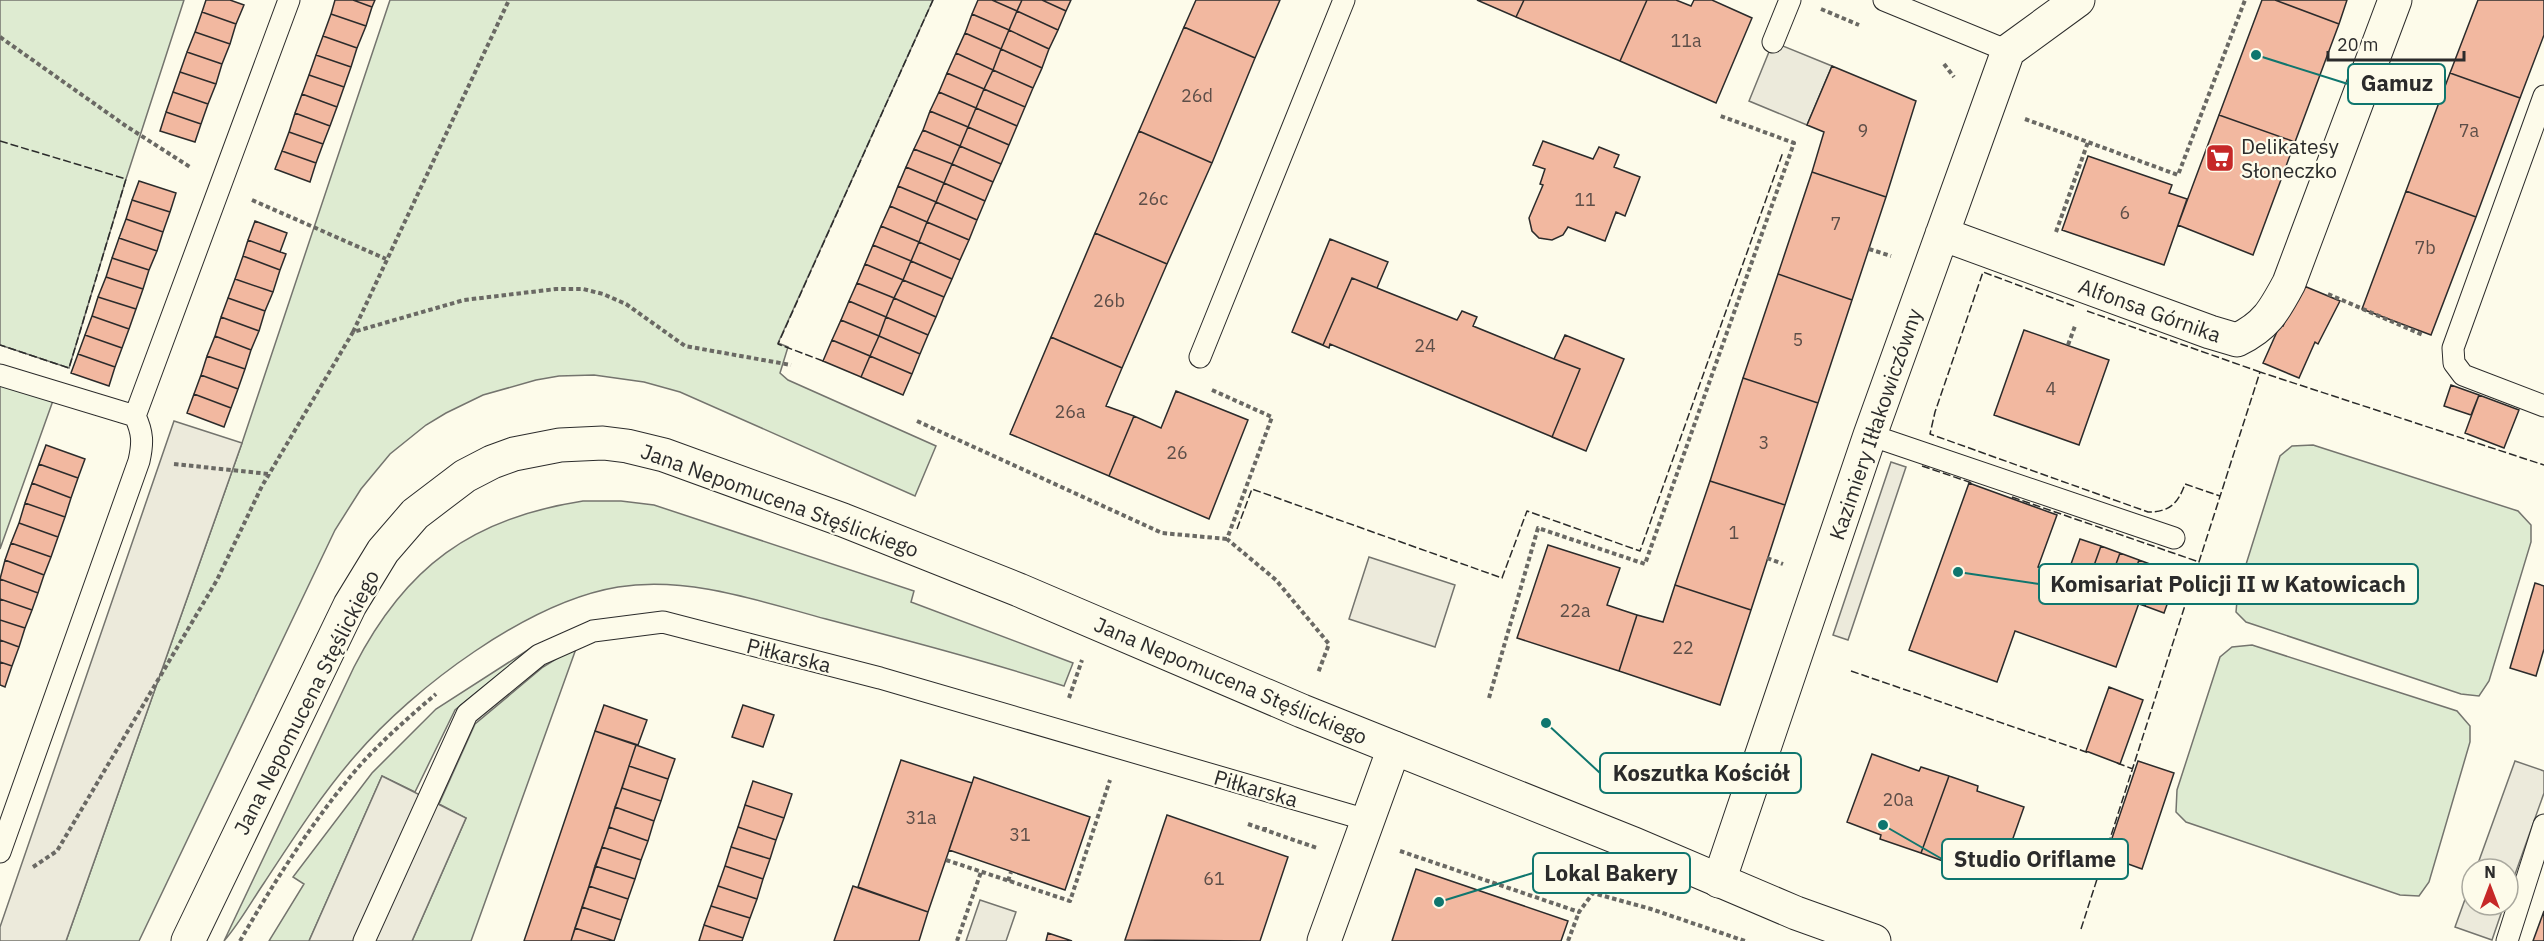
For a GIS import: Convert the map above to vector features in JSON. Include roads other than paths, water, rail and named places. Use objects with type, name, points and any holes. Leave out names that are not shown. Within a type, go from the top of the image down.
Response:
[{"type":"street","points":[[2008,51],[2078,0]]},
{"type":"street","name":"Alfonsa Górnika","points":[[1942,234],[2210,332],[2236,340],[2254,332],[2273,313],[2289,283],[2395,0]]},
{"type":"street","name":"Kazimiery Iłłakowiczówny","points":[[1719,881],[1870,435],[2008,51]]},
{"type":"street","name":"Jana Nepomucena Stęślickiego","points":[[188,941],[350,605],[383,551],[415,514],[465,476],[514,454],[560,445],[603,443],[627,446],[711,471],[1019,590],[1394,748],[1634,844],[1796,913],[1874,941]]},
{"type":"street","points":[[1324,941],[1394,748]]},
{"type":"lane","points":[[135,416],[289,0]]},
{"type":"lane","points":[[1200,357],[1344,0]]},
{"type":"lane","points":[[1773,42],[1790,0]]},
{"type":"lane","points":[[1884,0],[2008,51]]},
{"type":"lane","points":[[2544,96],[2453,348],[2454,363],[2463,375],[2544,406]]},
{"type":"lane","points":[[0,375],[135,416],[141,428],[143,441],[139,461],[0,852]]},
{"type":"lane","points":[[1870,435],[2174,538]]},
{"type":"lane","name":"Piłkarska","points":[[364,941],[467,714],[539,655],[592,632],[663,622],[880,678],[1367,820]]},
{"type":"lane","points":[[2507,941],[2544,825]]},
{"type":"place","name":"Gamuz","points":[[2256,55]]},
{"type":"place","name":"Delikatesy Słoneczko","points":[[2220,158]]},
{"type":"place","name":"Komisariat Policji II w Katowicach","points":[[1958,572]]},
{"type":"place","name":"Koszutka Kościół","points":[[1546,723]]},
{"type":"place","name":"Studio Oriflame","points":[[1883,825]]},
{"type":"place","name":"Lokal Bakery","points":[[1439,902]]}]
